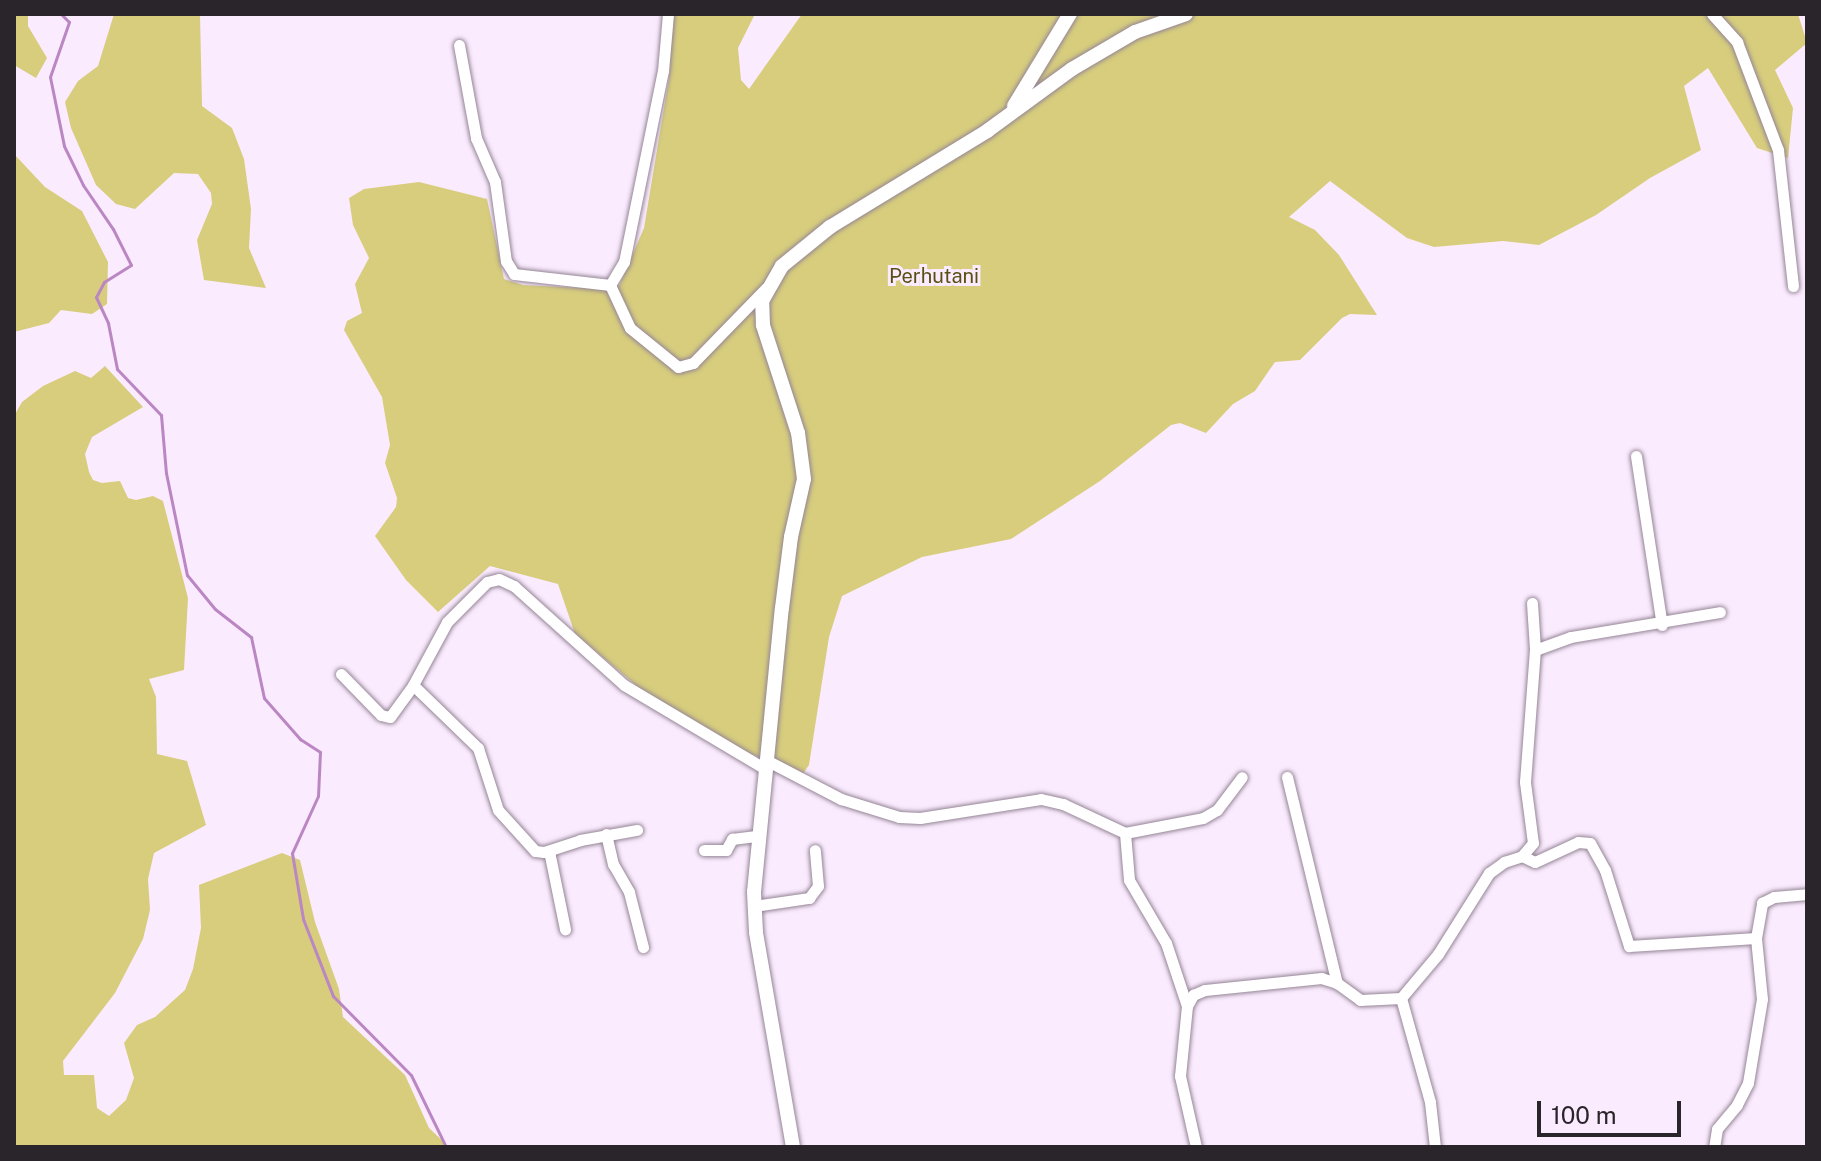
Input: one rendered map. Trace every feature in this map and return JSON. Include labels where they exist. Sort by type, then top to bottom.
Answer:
[{"type":"street","points":[[610,285],[624,262],[663,71],[668,14]]},
{"type":"street","points":[[1011,110],[1070,14]]},
{"type":"street","points":[[610,285],[630,328],[678,367],[693,363],[768,286],[782,266],[830,227],[987,131],[1011,110],[1135,32],[1186,14]]},
{"type":"street","points":[[1712,14],[1737,42],[1778,150],[1793,286]]},
{"type":"street","points":[[459,45],[476,138],[495,182],[509,269],[523,278],[610,285]]},
{"type":"street","points":[[768,286],[762,301],[763,325],[798,433],[804,479],[791,537],[765,764],[754,906],[793,1147]]},
{"type":"street","points":[[1636,456],[1662,625]]},
{"type":"street","points":[[341,674],[385,718],[393,714],[413,685],[447,622],[487,582],[499,579],[514,586],[643,698],[765,764],[841,799],[899,817],[920,818],[1041,799],[1063,804],[1125,833],[1203,818],[1217,810],[1242,777]]},
{"type":"street","points":[[1196,1147],[1180,1076],[1187,1006],[1193,995],[1205,990],[1314,978],[1337,983],[1360,1000],[1401,998],[1438,954],[1489,873],[1531,848],[1534,835],[1525,782],[1535,650],[1532,603]]},
{"type":"street","points":[[1535,650],[1571,637],[1662,625],[1720,612]]},
{"type":"street","points":[[413,685],[478,748],[491,794],[506,820],[522,833],[535,851],[549,851],[606,834],[637,830]]},
{"type":"street","points":[[1287,777],[1337,983]]},
{"type":"street","points":[[1125,833],[1129,880],[1166,943],[1187,1006]]},
{"type":"street","points":[[606,834],[613,864],[629,892],[643,947]]},
{"type":"street","points":[[704,850],[726,850],[732,839],[758,836]]},
{"type":"street","points":[[1522,856],[1535,862],[1578,842],[1590,843],[1605,870],[1629,946],[1756,938]]},
{"type":"street","points":[[754,906],[809,898],[818,886],[815,850]]},
{"type":"street","points":[[549,851],[565,929]]},
{"type":"street","points":[[1714,1147],[1717,1129],[1737,1105],[1748,1083],[1762,999],[1756,938],[1762,903],[1774,897],[1807,894]]},
{"type":"street","points":[[1401,998],[1430,1102],[1435,1147]]},
{"type":"green space","points":[[14,14],[28,14],[28,26],[47,58],[36,78],[14,65]]},
{"type":"green space","points":[[114,14],[200,15],[202,106],[232,128],[244,159],[251,209],[249,248],[266,288],[204,280],[197,240],[212,204],[211,193],[198,174],[174,173],[135,209],[116,204],[96,185],[71,128],[65,102],[78,81],[98,66]]},
{"type":"green space","name":"Perhutani","points":[[672,14],[755,14],[738,48],[741,80],[749,89],[802,14],[1798,14],[1807,43],[1775,70],[1793,108],[1788,158],[1757,148],[1708,68],[1684,86],[1701,150],[1650,178],[1596,215],[1539,245],[1503,241],[1434,247],[1407,238],[1330,181],[1289,217],[1315,230],[1339,255],[1377,315],[1350,314],[1342,318],[1300,360],[1275,362],[1255,391],[1233,404],[1206,433],[1180,423],[1171,425],[1100,481],[1011,539],[922,557],[842,596],[829,637],[809,765],[802,775],[742,750],[643,691],[575,634],[558,584],[490,566],[438,612],[406,580],[375,536],[396,507],[397,498],[385,463],[390,445],[382,397],[344,330],[347,321],[362,313],[355,284],[369,258],[353,225],[349,198],[364,189],[419,182],[487,199],[504,279],[523,285],[604,289],[619,286],[644,228],[669,78]]},
{"type":"green space","points":[[14,154],[45,187],[82,211],[108,262],[107,304],[92,314],[61,310],[49,323],[14,332]]},
{"type":"green space","points":[[105,366],[143,407],[92,437],[85,454],[93,480],[102,483],[120,481],[128,498],[136,500],[153,496],[163,501],[188,598],[184,670],[149,679],[156,697],[157,754],[187,761],[206,825],[154,853],[148,879],[150,910],[143,939],[115,993],[63,1061],[64,1075],[94,1075],[97,1108],[109,1116],[126,1100],[134,1078],[124,1043],[137,1025],[155,1017],[185,990],[193,969],[201,928],[199,885],[282,853],[300,860],[315,922],[339,989],[343,1017],[405,1075],[429,1128],[449,1147],[14,1147],[14,416],[22,402],[43,386],[75,371],[91,378]]},
{"type":"waterway","points":[[61,14],[69,22],[50,77],[64,146],[83,185],[113,229],[131,265],[104,282],[96,297],[108,323],[117,369],[161,415],[166,473],[187,575],[215,609],[251,637],[264,698],[300,739],[320,752],[318,796],[292,853],[303,919],[333,996],[411,1075],[446,1147]]}]
